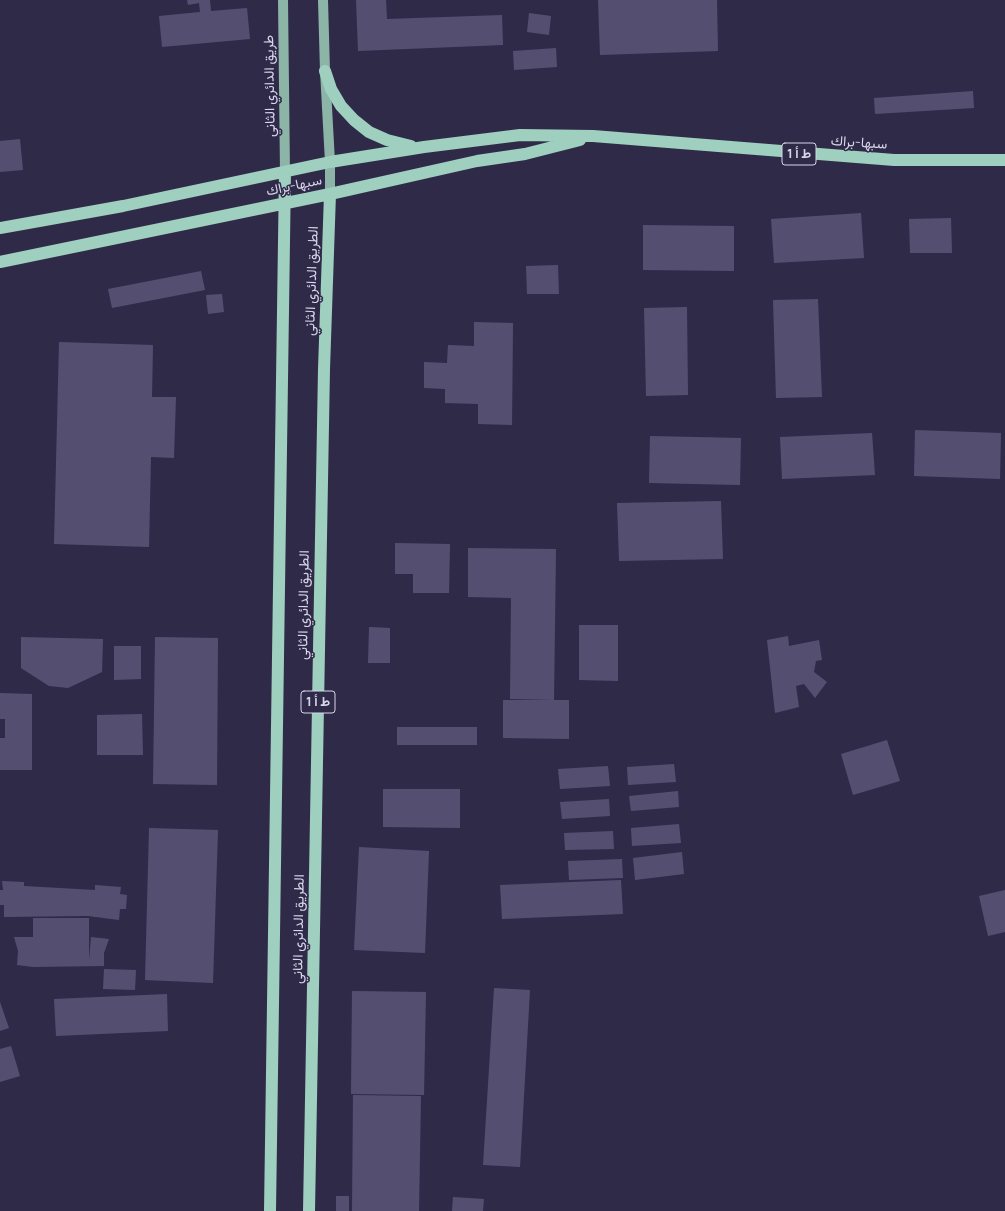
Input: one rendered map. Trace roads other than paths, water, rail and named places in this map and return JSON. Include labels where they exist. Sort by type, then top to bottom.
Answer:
[{"type":"highway","points":[[325,71],[341,106],[354,120],[369,132],[387,140],[405,145],[424,147]]},
{"type":"highway","name":"سبها-براك","points":[[0,228],[123,206],[330,162],[424,147],[520,135],[552,134],[593,136],[894,160],[1005,160]]},
{"type":"highway","name":"سبها-براك","points":[[0,262],[330,194],[477,161],[525,154],[593,136]]},
{"type":"highway","name":"الطريق الدائري الثاني","points":[[270,1211],[285,172]]},
{"type":"highway","name":"الطريق الدائري الثاني","points":[[309,1211],[324,369],[330,194]]},
{"type":"main road","name":"طريق الدائري الثاني","points":[[283,0],[285,172]]},
{"type":"main road","name":"الطريق الدائري الثاني","points":[[323,0],[330,194]]}]
